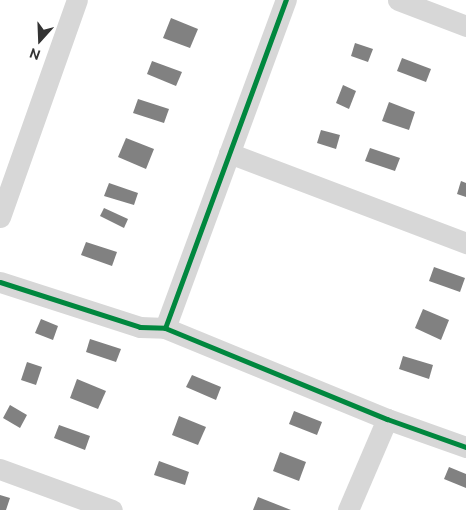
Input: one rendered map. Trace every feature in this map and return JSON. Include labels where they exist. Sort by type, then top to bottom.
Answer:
[{"type":"street","points":[[0,216],[77,0]]},
{"type":"street","points":[[165,328],[286,0]]},
{"type":"street","points":[[398,0],[466,26]]},
{"type":"street","points":[[230,153],[466,243]]},
{"type":"street","points":[[0,282],[140,328],[165,328],[387,419],[466,447]]},
{"type":"street","points":[[348,510],[387,419]]},
{"type":"street","points":[[0,469],[112,510]]},
{"type":"building","points":[[171,18],[198,29],[190,48],[163,38]]},
{"type":"building","points":[[355,43],[373,49],[368,62],[351,56]]},
{"type":"building","points":[[402,58],[431,69],[426,82],[397,71]]},
{"type":"building","points":[[152,61],[182,72],[176,86],[147,74]]},
{"type":"building","points":[[343,85],[356,91],[349,109],[336,103]]},
{"type":"building","points":[[138,99],[169,109],[164,123],[133,113]]},
{"type":"building","points":[[389,102],[415,112],[409,130],[382,121]]},
{"type":"building","points":[[321,130],[340,135],[336,149],[317,143]]},
{"type":"building","points":[[126,138],[154,149],[146,169],[118,157]]},
{"type":"building","points":[[370,148],[400,158],[395,171],[365,161]]},
{"type":"building","points":[[461,181],[466,183],[466,197],[457,194]]},
{"type":"building","points":[[109,183],[138,193],[134,205],[104,196]]},
{"type":"building","points":[[104,208],[128,219],[124,228],[100,216]]},
{"type":"building","points":[[86,242],[117,252],[112,266],[81,255]]},
{"type":"building","points":[[434,267],[465,278],[460,292],[429,281]]},
{"type":"building","points":[[423,309],[449,320],[441,340],[415,328]]},
{"type":"building","points":[[41,319],[58,326],[53,340],[35,333]]},
{"type":"building","points":[[90,339],[121,349],[116,362],[86,352]]},
{"type":"building","points":[[403,356],[433,365],[429,379],[399,369]]},
{"type":"building","points":[[27,362],[42,367],[36,385],[21,380]]},
{"type":"building","points":[[192,375],[221,387],[216,400],[186,387]]},
{"type":"building","points":[[77,379],[106,391],[98,409],[70,398]]},
{"type":"building","points":[[10,405],[27,415],[20,428],[3,418]]},
{"type":"building","points":[[294,411],[322,422],[317,435],[289,424]]},
{"type":"building","points":[[179,416],[206,427],[198,445],[172,435]]},
{"type":"building","points":[[59,425],[90,436],[85,450],[54,438]]},
{"type":"building","points":[[280,452],[306,462],[299,481],[273,471]]},
{"type":"building","points":[[159,461],[189,472],[185,485],[154,475]]},
{"type":"building","points":[[449,467],[466,474],[466,488],[444,479]]},
{"type":"building","points":[[0,495],[10,498],[6,510],[0,510]]},
{"type":"building","points":[[258,497],[291,510],[253,510]]},
{"type":"cycle path","points":[[165,328],[286,0]]},
{"type":"cycle path","points":[[0,282],[140,327],[165,328],[387,419],[466,447]]}]
